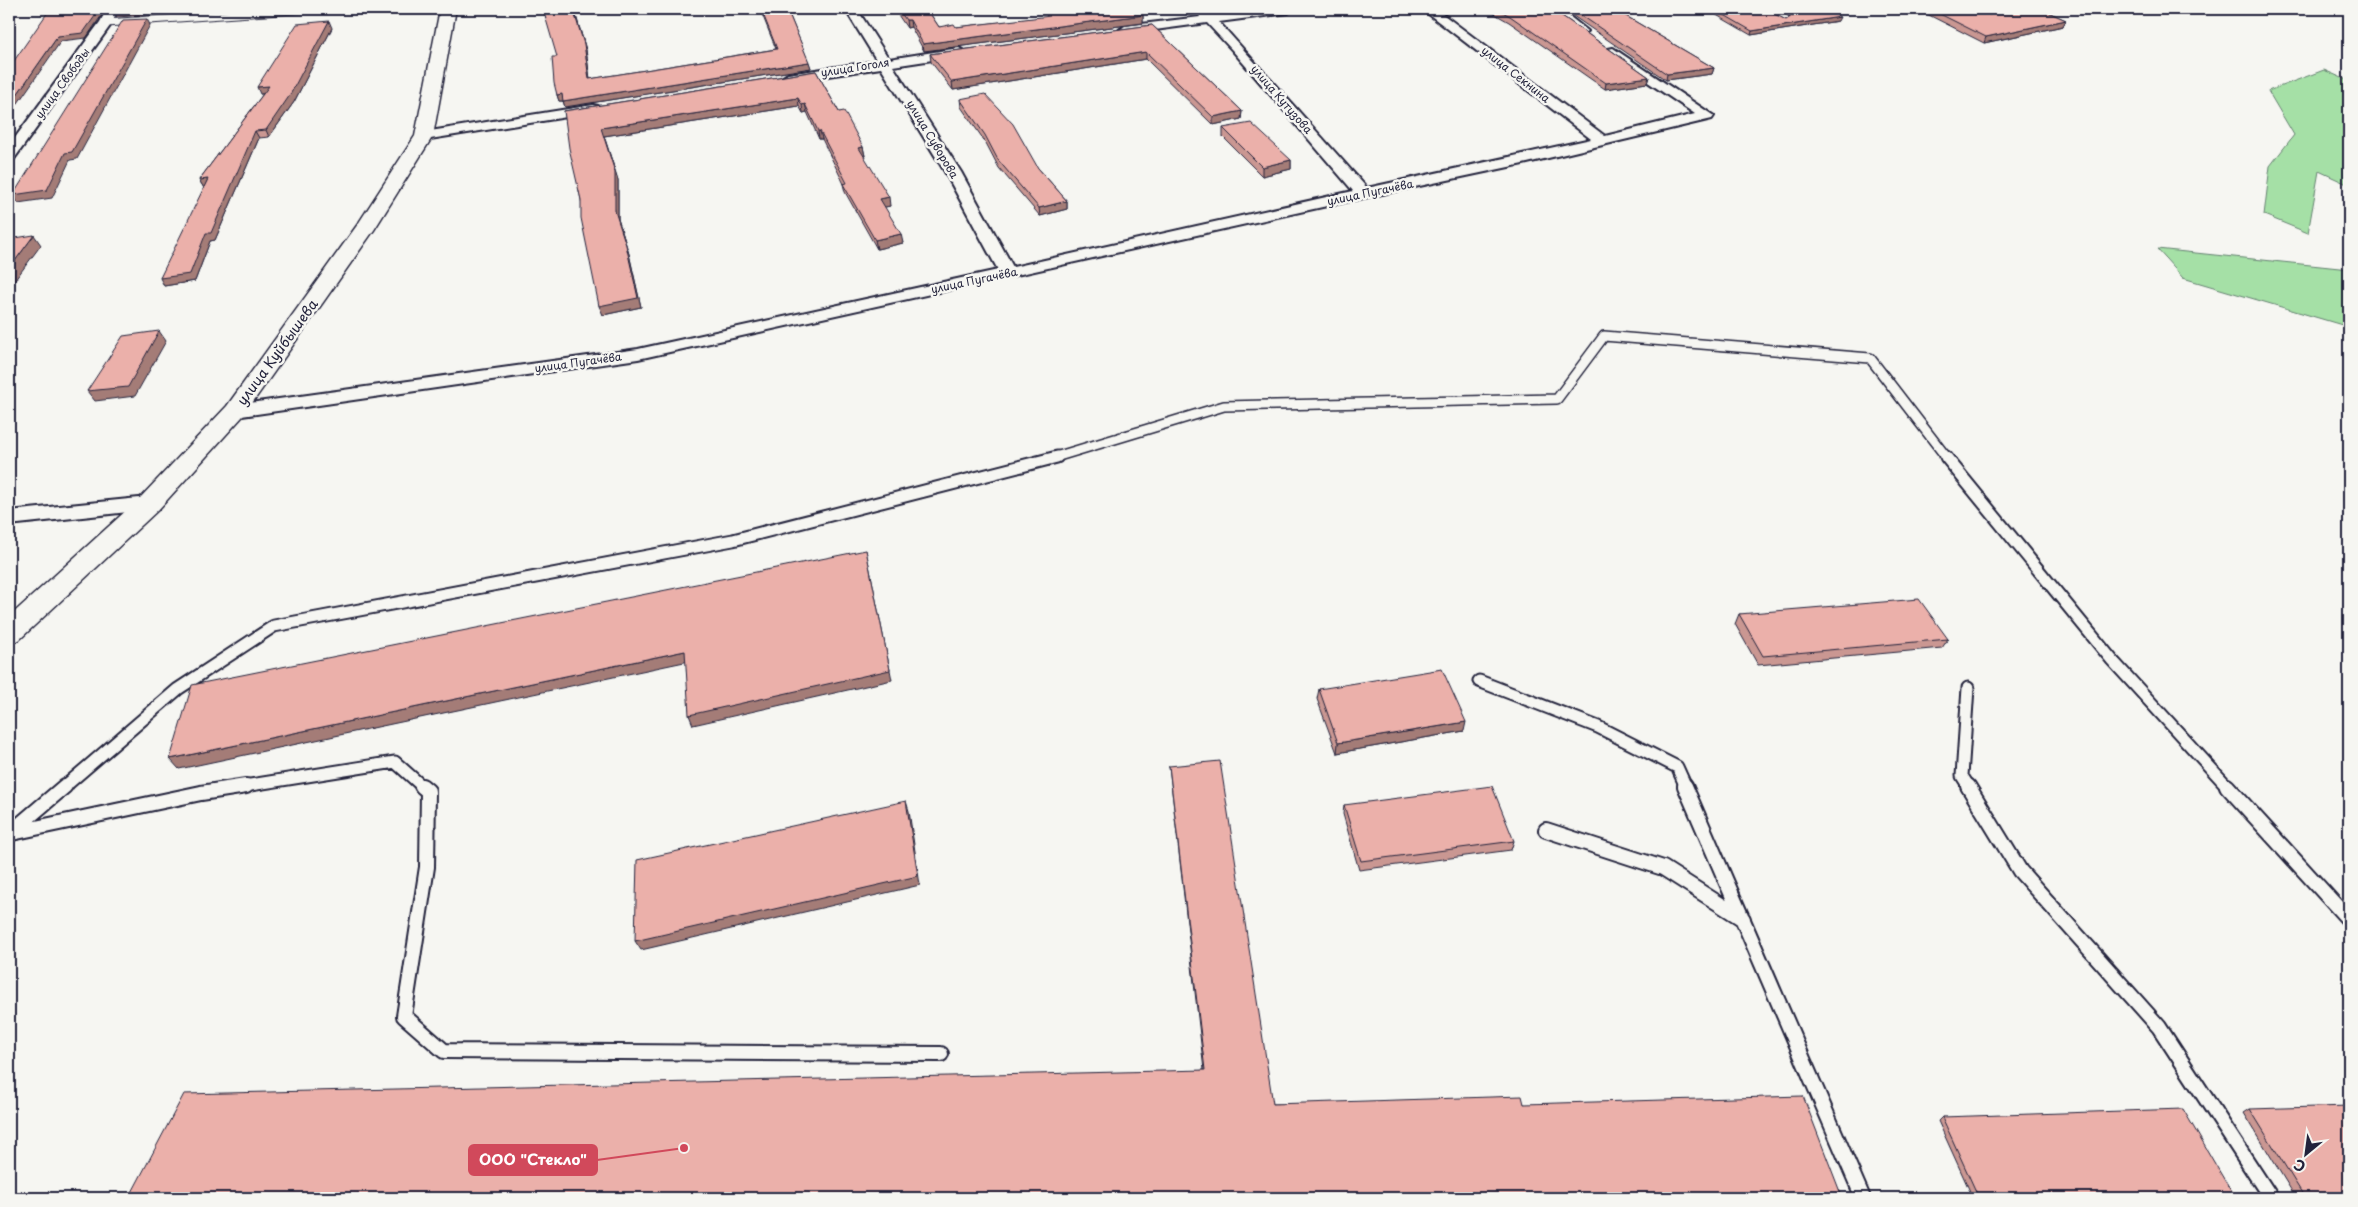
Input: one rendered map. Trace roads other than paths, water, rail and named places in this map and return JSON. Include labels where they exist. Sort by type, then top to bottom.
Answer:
[{"type":"main road","name":"улица Куйбышева","points":[[9,633],[149,504],[235,411],[367,226],[424,136],[448,9]]},
{"type":"street","name":"улица Свободы","points":[[9,156],[106,23],[113,9]]},
{"type":"street","name":"улица Суворова","points":[[851,9],[953,172],[1008,273]]},
{"type":"street","name":"улица Кутузова","points":[[1199,9],[1212,19],[1363,193]]},
{"type":"street","points":[[1113,32],[1288,9]]},
{"type":"street","name":"улица Секнина","points":[[1428,9],[1602,141]]},
{"type":"street","points":[[1552,9],[1590,36]]},
{"type":"street","points":[[1767,9],[1786,19]]},
{"type":"street","name":"улица Пугачёва","points":[[235,411],[638,354],[1363,193],[1524,160],[1707,116],[1605,47]]},
{"type":"street","name":"улица Гоголя","points":[[772,81],[885,62],[974,50]]},
{"type":"street","points":[[424,136],[608,107]]},
{"type":"street","points":[[9,518],[149,504]]},
{"type":"lane","points":[[106,23],[308,9]]},
{"type":"lane","points":[[10,833],[178,689],[274,626],[733,540],[1069,454],[1224,406],[1557,398],[1604,336],[1870,358],[1973,492],[2112,660],[2349,920]]},
{"type":"lane","points":[[1479,681],[1598,727],[1677,767],[1863,1198]]},
{"type":"lane","points":[[1968,688],[1962,776],[2020,871],[2159,1027],[2271,1198]]},
{"type":"lane","points":[[10,833],[202,793],[395,762],[428,791],[427,867],[404,1016],[444,1051],[941,1054]]},
{"type":"lane","points":[[1546,830],[1663,868],[1743,919]]},
{"type":"place","name":"ООО \"Стекло\"","points":[[684,1148]]}]
